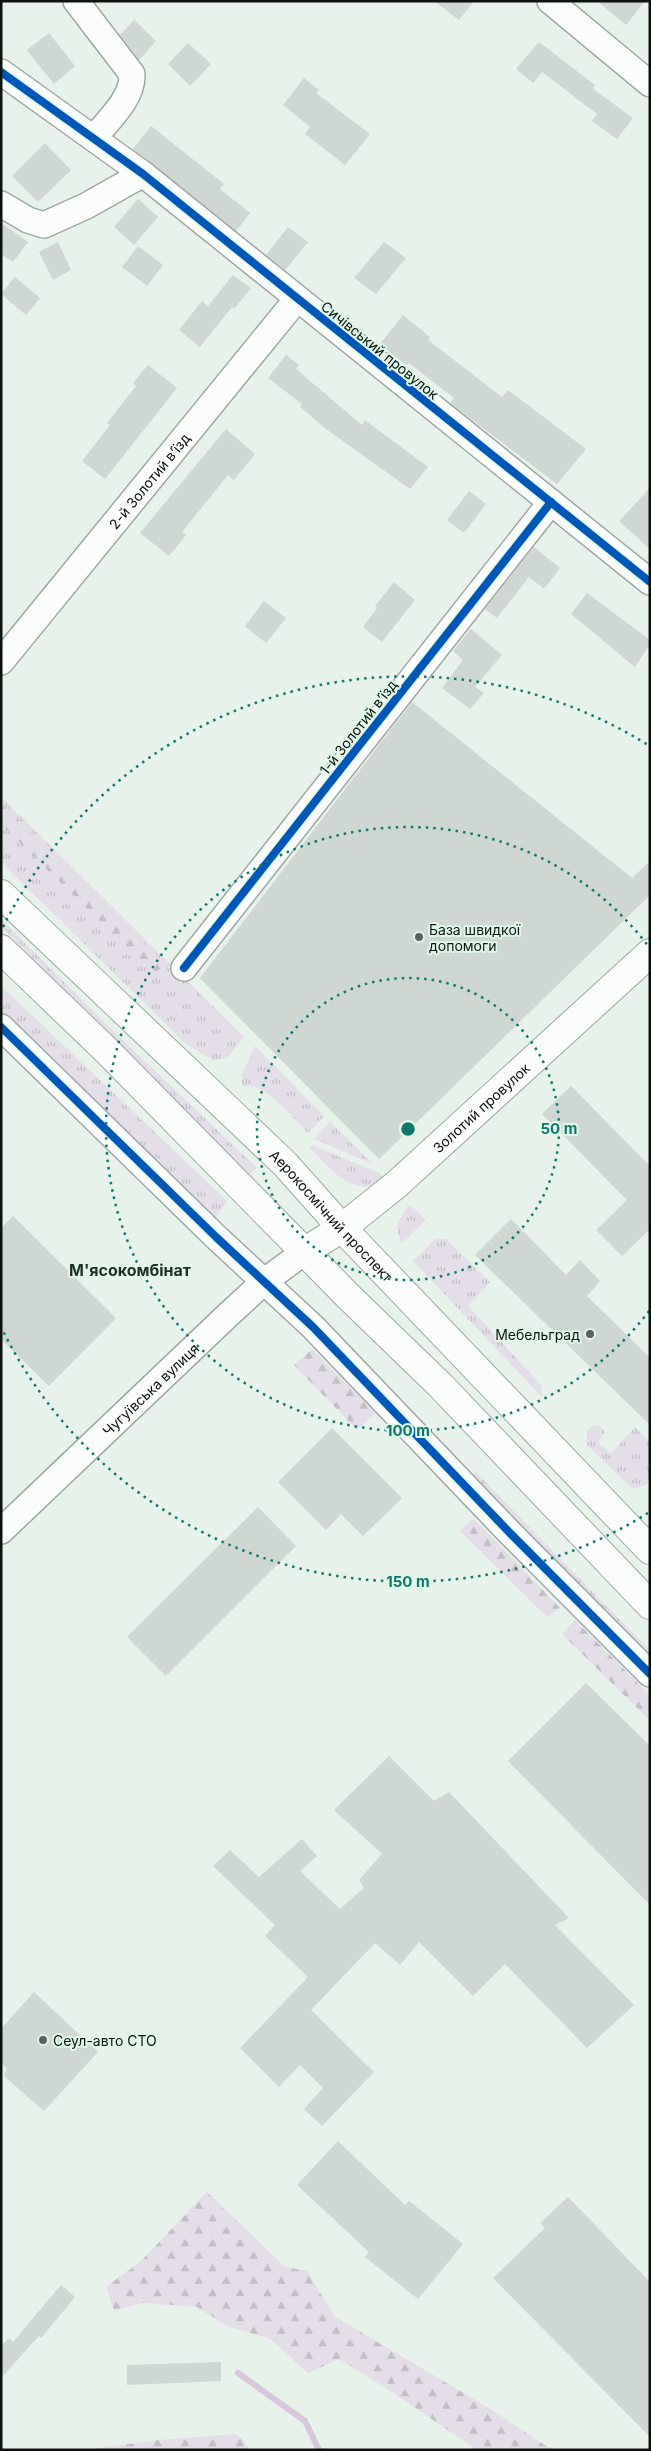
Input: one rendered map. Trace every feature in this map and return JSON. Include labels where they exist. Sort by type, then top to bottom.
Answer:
[{"type":"main road","name":"Аерокосмічний проспект","points":[[1,894],[285,1164],[342,1228],[650,1550]]},
{"type":"main road","points":[[1,949],[107,1051],[304,1252],[440,1385],[650,1605]]},
{"type":"main road","name":"Золотий провулок","points":[[304,1252],[342,1228],[397,1184],[650,953]]},
{"type":"street","points":[[76,1],[132,74],[133,85],[127,97],[94,138]]},
{"type":"street","points":[[550,1],[650,84]]},
{"type":"street","name":"Сичівський провулок","points":[[1,72],[143,174],[650,582]]},
{"type":"street","points":[[1,204],[28,220],[44,225],[86,206],[143,174]]},
{"type":"street","name":"2-й Золотий в’їзд","points":[[1,662],[297,299]]},
{"type":"street","name":"1-й Золотий в’їзд","points":[[184,968],[551,502]]},
{"type":"street","points":[[1,1027],[216,1237],[266,1281],[313,1327],[509,1532],[650,1674]]},
{"type":"street","name":"Чугуївська вулиця","points":[[1,1531],[266,1281],[304,1252]]},
{"type":"green space","points":[[1,797],[244,1037],[227,1058],[213,1060],[186,1044],[1,862]]},
{"type":"green space","points":[[1,804],[167,966],[152,973],[1,824]]},
{"type":"green space","points":[[1,919],[105,1023],[257,1168],[250,1174],[106,1033],[1,926]]},
{"type":"green space","points":[[1,986],[227,1201],[214,1220],[1,1012]]},
{"type":"green space","points":[[255,1046],[324,1116],[308,1133],[269,1095],[251,1086],[242,1086],[242,1074]]},
{"type":"green space","points":[[330,1122],[373,1164],[314,1139]]},
{"type":"green space","points":[[312,1145],[379,1173],[385,1180],[373,1185],[362,1186],[352,1184],[335,1173],[310,1148]]},
{"type":"green space","points":[[410,1205],[426,1220],[402,1243],[398,1233],[398,1223]]},
{"type":"green space","points":[[436,1239],[446,1239],[490,1282],[468,1306],[541,1385],[542,1397],[413,1261]]},
{"type":"green space","points":[[312,1349],[376,1413],[357,1430],[294,1365]]},
{"type":"green space","points":[[599,1425],[605,1432],[598,1442],[611,1454],[635,1427],[650,1442],[650,1481],[633,1489],[587,1445],[587,1431],[593,1426]]},
{"type":"green space","points":[[476,1472],[650,1651],[650,1666],[467,1480]]},
{"type":"green space","points":[[474,1519],[560,1608],[547,1617],[459,1530]]},
{"type":"green space","points":[[575,1620],[650,1695],[650,1721],[562,1634]]},
{"type":"green space","points":[[207,2192],[285,2267],[307,2271],[334,2316],[492,2410],[552,2450],[477,2450],[386,2388],[339,2359],[308,2373],[269,2338],[229,2327],[197,2307],[143,2303],[114,2310],[106,2287],[141,2261]]},
{"type":"green space","points":[[237,2434],[251,2450],[82,2450],[159,2440]]},
{"type":"building","points":[[434,1],[474,1],[459,20]]},
{"type":"building","points":[[597,1],[645,1],[626,25]]},
{"type":"building","points":[[134,20],[156,41],[139,60],[120,35]]},
{"type":"building","points":[[49,33],[75,66],[54,84],[27,50]]},
{"type":"building","points":[[539,42],[595,85],[593,89],[633,118],[617,139],[592,121],[597,114],[542,72],[533,83],[516,69]]},
{"type":"building","points":[[188,43],[211,64],[190,86],[168,64]]},
{"type":"building","points":[[304,78],[319,90],[316,93],[370,134],[345,165],[305,134],[310,127],[283,105]]},
{"type":"building","points":[[151,126],[224,184],[220,189],[250,213],[236,231],[133,149]]},
{"type":"building","points":[[45,143],[71,170],[38,202],[12,176]]},
{"type":"building","points":[[138,199],[158,217],[134,245],[114,227]]},
{"type":"building","points":[[1,223],[28,242],[13,262],[1,254]]},
{"type":"building","points":[[288,227],[308,242],[285,270],[266,255]]},
{"type":"building","points":[[58,242],[71,270],[53,280],[39,252]]},
{"type":"building","points":[[384,242],[406,258],[376,294],[354,278]]},
{"type":"building","points":[[138,246],[163,265],[147,286],[122,267]]},
{"type":"building","points":[[233,275],[251,288],[234,309],[232,307],[200,347],[179,330],[202,301],[208,306]]},
{"type":"building","points":[[15,277],[40,298],[26,315],[1,294]]},
{"type":"building","points":[[403,315],[430,337],[428,340],[502,397],[508,390],[586,449],[557,484],[450,403],[454,398],[409,363],[407,366],[380,344]]},
{"type":"building","points":[[286,355],[299,365],[296,369],[362,425],[365,420],[428,467],[410,489],[326,429],[300,407],[302,404],[268,378]]},
{"type":"building","points":[[148,365],[177,388],[105,479],[82,461],[110,425],[107,423],[136,386],[133,383]]},
{"type":"building","points":[[226,429],[255,454],[234,480],[228,475],[182,532],[186,535],[169,556],[140,533]]},
{"type":"building","points":[[650,488],[650,549],[619,521]]},
{"type":"building","points":[[469,491],[486,504],[464,533],[447,520]]},
{"type":"building","points":[[534,547],[560,568],[544,589],[529,577],[497,618],[485,609]]},
{"type":"building","points":[[394,582],[415,600],[382,642],[363,627],[377,608],[375,606]]},
{"type":"building","points":[[587,593],[650,640],[650,644],[635,667],[571,614]]},
{"type":"building","points":[[264,601],[286,618],[266,643],[245,626]]},
{"type":"building","points":[[471,629],[502,655],[475,687],[484,693],[470,709],[442,688],[463,660],[453,651]]},
{"type":"building","name":"База швидкої допомоги","points":[[412,702],[632,878],[650,861],[650,895],[379,1159],[200,978]]},
{"type":"building","points":[[571,1086],[650,1166],[650,1229],[622,1256],[596,1230],[627,1200],[542,1114]]},
{"type":"building","points":[[13,1216],[116,1318],[49,1386],[1,1339],[1,1228]]},
{"type":"building","name":"Мебельград","points":[[511,1219],[566,1275],[580,1260],[600,1281],[587,1296],[650,1358],[650,1425],[475,1255]]},
{"type":"building","points":[[332,1428],[402,1498],[363,1536],[341,1514],[326,1530],[278,1482]]},
{"type":"building","points":[[258,1507],[296,1546],[166,1676],[127,1637]]},
{"type":"building","points":[[586,1683],[650,1746],[650,1905],[508,1761]]},
{"type":"building","points":[[389,1756],[434,1801],[449,1792],[569,1918],[555,1925],[634,2005],[587,2048],[505,1964],[473,1996],[419,1942],[400,1965],[375,1943],[311,2010],[374,2072],[322,2126],[304,2109],[323,2088],[300,2065],[279,2087],[240,2048],[308,1977],[265,1936],[275,1925],[213,1866],[230,1850],[259,1877],[302,1839],[317,1856],[300,1871],[340,1909],[364,1888],[359,1880],[382,1854],[334,1810]]},
{"type":"building","name":"Сеул-авто СТО","points":[[34,1992],[98,2052],[44,2111],[4,2076],[7,2068],[1,2063],[1,2029]]},
{"type":"building","points":[[338,2141],[405,2205],[409,2201],[463,2244],[418,2299],[365,2257],[369,2252],[297,2185]]},
{"type":"building","points":[[568,2197],[650,2282],[650,2437],[493,2278],[545,2228],[540,2223]]},
{"type":"building","points":[[61,2285],[75,2297],[41,2338],[39,2336],[1,2378],[1,2346],[9,2338],[13,2342]]},
{"type":"building","points":[[221,2362],[221,2381],[127,2385],[127,2365]]},
{"type":"waterway","points":[[238,2373],[305,2421],[319,2450]]},
{"type":"cycle path","points":[[1,72],[143,174],[650,582]]},
{"type":"cycle path","points":[[184,968],[551,502]]},
{"type":"cycle path","points":[[1,1027],[216,1237],[313,1327],[509,1532],[650,1674]]},
{"type":"place","name":"База швидкої допомоги","points":[[419,937]]},
{"type":"place","name":"Мебельград","points":[[590,1334]]},
{"type":"place","name":"Сеул-авто СТО","points":[[43,2040]]},
{"type":"district","name":"М'ясокомбінат","points":[[130,1270]]}]
